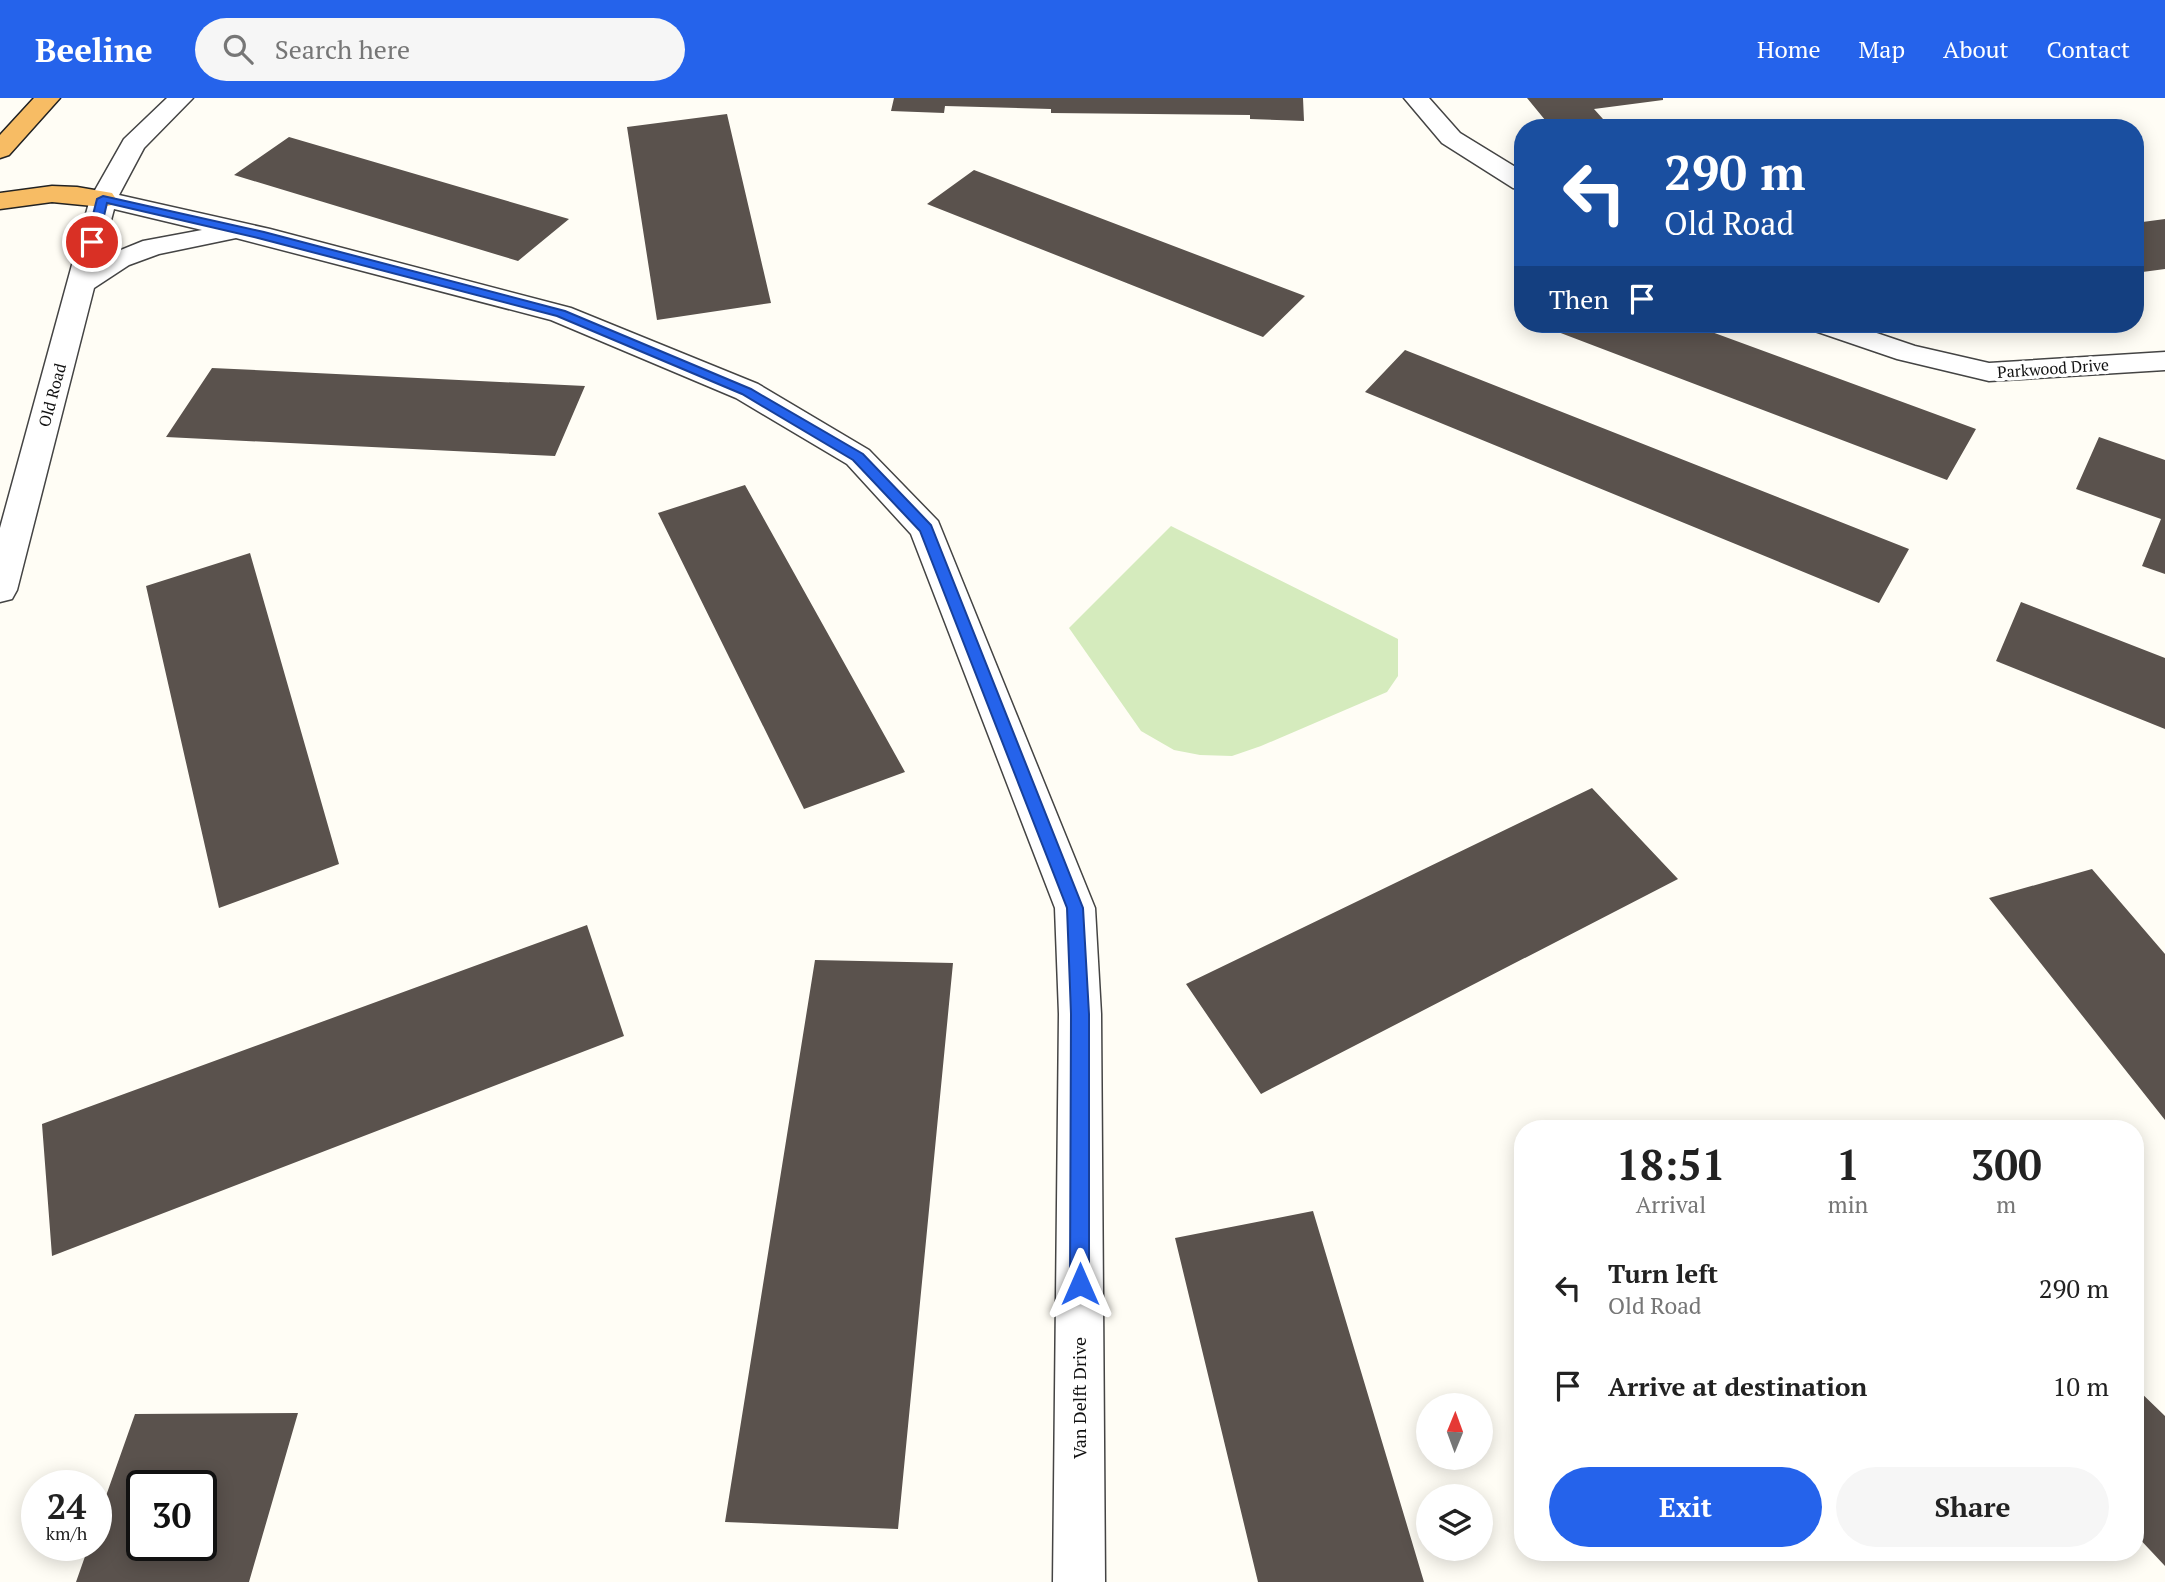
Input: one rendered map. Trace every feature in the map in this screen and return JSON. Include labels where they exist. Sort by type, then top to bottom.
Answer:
[{"type":"highway","points":[[0,150],[48,98]]},
{"type":"highway","points":[[0,201],[27,194],[50,192],[103,199]]},
{"type":"street","name":"Old Road","points":[[0,590],[103,199],[133,144],[181,98]]},
{"type":"street","points":[[1416,98],[1451,138],[1514,177]]},
{"type":"street","name":"Van Delft Drive","points":[[103,199],[244,231],[561,314],[747,391],[858,457],[926,528],[1075,908],[1080,1014],[1079,1582]]},
{"type":"street","name":"Van Delft Drive","points":[[81,284],[119,259],[153,247],[244,231]]},
{"type":"street","name":"Parkwood Drive","points":[[1848,333],[1907,353],[1989,372],[2165,361]]},
{"type":"green space","points":[[1171,526],[1398,639],[1398,676],[1387,692],[1232,756],[1200,755],[1174,750],[1141,731],[1069,628]]},
{"type":"building","points":[[894,98],[1303,98],[1304,121],[1250,119],[1250,115],[1051,113],[1051,109],[945,106],[944,113],[891,111]]},
{"type":"building","points":[[1527,98],[1663,98],[1594,109],[1603,119],[1544,119]]},
{"type":"building","points":[[727,114],[771,303],[657,320],[627,127]]},
{"type":"building","points":[[289,137],[569,219],[518,261],[234,175]]},
{"type":"building","points":[[974,170],[1305,296],[1263,337],[927,204]]},
{"type":"building","points":[[2165,219],[2165,269],[2144,272],[2144,222]]},
{"type":"building","points":[[1561,333],[1715,333],[1976,429],[1947,480]]},
{"type":"building","points":[[1405,350],[1909,549],[1879,603],[1365,392]]},
{"type":"building","points":[[212,368],[585,386],[555,456],[166,437]]},
{"type":"building","points":[[2099,437],[2165,460],[2165,574],[2142,566],[2161,519],[2076,489]]},
{"type":"building","points":[[745,485],[905,772],[804,809],[658,513]]},
{"type":"building","points":[[250,553],[339,864],[219,908],[146,586]]},
{"type":"building","points":[[2021,602],[2165,658],[2165,729],[1996,661]]},
{"type":"building","points":[[1592,788],[1678,879],[1261,1094],[1186,984]]},
{"type":"building","points":[[2092,869],[2165,954],[2165,1120],[1989,898]]},
{"type":"building","points":[[587,925],[624,1036],[52,1256],[42,1124]]},
{"type":"building","points":[[815,960],[953,963],[898,1529],[725,1522]]},
{"type":"building","points":[[1313,1211],[1424,1582],[1258,1582],[1175,1238]]},
{"type":"building","points":[[2144,1396],[2165,1416],[2165,1566],[2144,1544]]},
{"type":"building","points":[[298,1413],[249,1582],[76,1582],[83,1561],[112,1561],[112,1479],[135,1414]]},
{"type":"route","points":[[92,242],[103,199],[260,235],[561,314],[747,391],[858,457],[926,528],[1075,908],[1080,1014],[1080,1284]]}]
